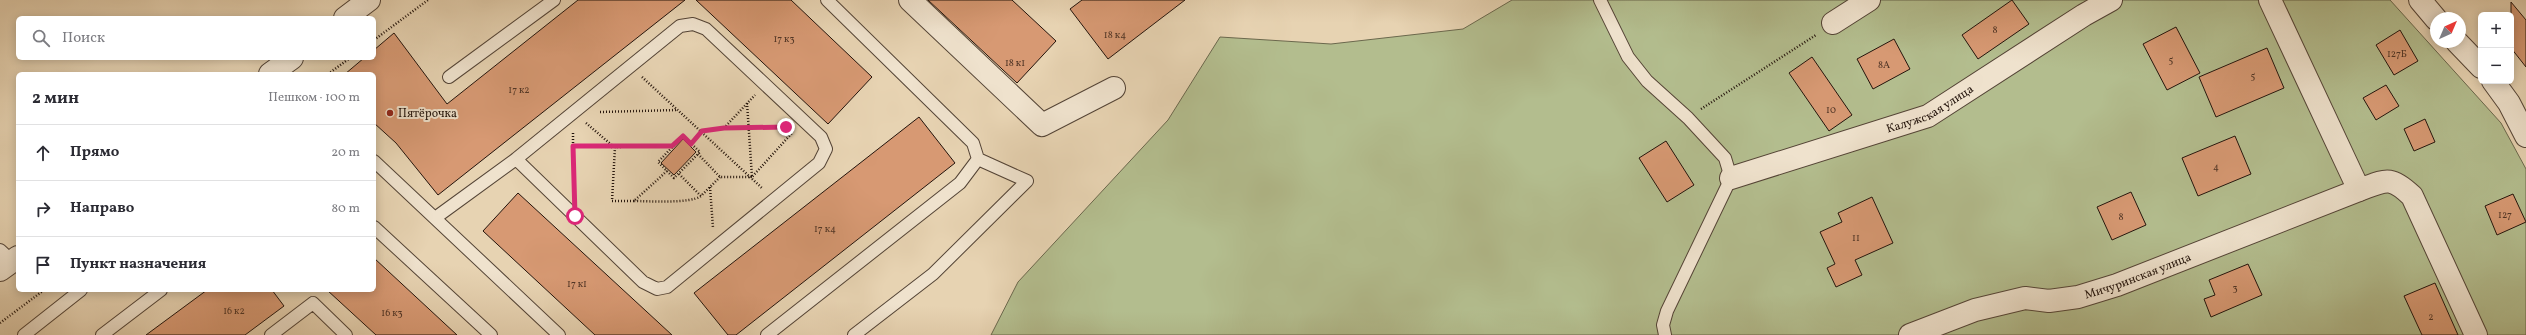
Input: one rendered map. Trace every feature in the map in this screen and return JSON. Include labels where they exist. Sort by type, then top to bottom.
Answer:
[{"type":"street","points":[[348,16],[369,0]]},
{"type":"street","points":[[910,0],[1042,125],[1114,88]]},
{"type":"street","points":[[1833,24],[1869,0]]},
{"type":"street","name":"Калужская улица","points":[[1731,178],[1928,116],[2084,15],[2111,0]]},
{"type":"street","points":[[2270,0],[2359,190]]},
{"type":"street","points":[[2420,0],[2430,12]]},
{"type":"street","points":[[2463,48],[2478,64]]},
{"type":"street","points":[[2495,84],[2509,103],[2526,136]]},
{"type":"street","name":"Мичуринская улица","points":[[1910,335],[1989,306],[2025,298],[2049,300],[2078,297],[2117,285],[2384,181],[2398,183],[2412,196],[2476,335]]},
{"type":"lane","points":[[449,77],[554,0]]},
{"type":"lane","points":[[827,0],[973,144],[978,159],[1027,181],[933,274],[854,335]]},
{"type":"lane","points":[[1600,0],[1628,57],[1647,81],[1688,118],[1725,158],[1731,178],[1667,311],[1663,325],[1665,335]]},
{"type":"lane","points":[[435,218],[516,159],[680,26],[693,24],[706,29],[821,137],[826,149],[818,163],[667,287],[657,289],[643,282],[516,159]]},
{"type":"lane","points":[[766,335],[960,183],[978,159]]},
{"type":"lane","points":[[376,162],[559,335]]},
{"type":"lane","points":[[376,228],[491,335]]},
{"type":"lane","points":[[24,335],[78,292]]},
{"type":"lane","points":[[102,335],[158,292]]},
{"type":"lane","points":[[271,335],[313,303],[346,335]]},
{"type":"path","points":[[376,39],[428,0]]},
{"type":"path","points":[[1688,118],[1833,24]]},
{"type":"path","points":[[331,72],[347,60]]},
{"type":"path","points":[[630,66],[752,177],[773,200]]},
{"type":"path","points":[[724,128],[765,85]]},
{"type":"path","points":[[754,96],[759,101]]},
{"type":"path","points":[[747,103],[750,128],[752,177]]},
{"type":"path","points":[[573,113],[678,110]]},
{"type":"path","points":[[573,113],[575,216]]},
{"type":"path","points":[[573,113],[615,147]]},
{"type":"path","points":[[615,147],[612,201],[697,199],[720,177],[752,177],[793,133],[780,122]]},
{"type":"path","points":[[691,144],[702,131],[724,128],[786,127]]},
{"type":"path","points":[[698,154],[674,178],[658,162],[683,136],[700,152],[698,154],[720,177]]},
{"type":"path","points":[[573,146],[672,146]]},
{"type":"path","points":[[634,201],[667,171]]},
{"type":"path","points":[[679,174],[701,196]]},
{"type":"path","points":[[710,187],[715,248]]},
{"type":"path","points":[[0,323],[41,292]]},
{"type":"green space","points":[[1512,0],[2390,0],[2430,44],[2430,48],[2433,48],[2501,123],[2526,169],[2526,335],[991,335],[1018,282],[1168,120],[1220,37],[1331,44],[1463,29]]},
{"type":"building","points":[[578,0],[685,0],[438,195],[396,143],[376,125],[376,72],[347,72],[362,60],[376,60],[376,48],[394,33],[447,104]]},
{"type":"building","points":[[696,0],[791,0],[872,77],[828,124]]},
{"type":"building","points":[[928,0],[1012,0],[1056,41],[1017,83]]},
{"type":"building","points":[[1082,0],[1185,0],[1108,59],[1070,9]]},
{"type":"building","points":[[2012,0],[2029,24],[1978,59],[1962,35]]},
{"type":"building","points":[[2511,2],[2526,20],[2526,67],[2514,52],[2514,12],[2511,12]]},
{"type":"building","points":[[2176,27],[2200,73],[2167,90],[2143,44]]},
{"type":"building","points":[[2400,30],[2418,61],[2394,75],[2376,45]]},
{"type":"building","points":[[1894,39],[1910,69],[1873,89],[1857,59]]},
{"type":"building","points":[[2267,48],[2284,88],[2216,117],[2199,77]]},
{"type":"building","points":[[1812,57],[1852,115],[1829,131],[1789,73]]},
{"type":"building","points":[[2386,85],[2399,106],[2376,120],[2363,98]]},
{"type":"building","points":[[919,117],[955,163],[736,335],[728,335],[694,293]]},
{"type":"building","points":[[2425,119],[2435,142],[2414,151],[2404,129]]},
{"type":"building","points":[[2235,136],[2251,174],[2198,196],[2182,158]]},
{"type":"building","points":[[683,139],[696,152],[674,175],[661,163]]},
{"type":"building","points":[[1666,141],[1694,185],[1667,202],[1639,158]]},
{"type":"building","points":[[2131,192],[2146,225],[2112,240],[2097,207]]},
{"type":"building","points":[[518,193],[672,335],[595,335],[483,231]]},
{"type":"building","points":[[2513,194],[2526,222],[2497,235],[2485,206]]},
{"type":"building","points":[[1872,197],[1893,243],[1855,260],[1862,275],[1836,287],[1827,268],[1835,264],[1820,232],[1842,222],[1838,213]]},
{"type":"building","points":[[376,260],[457,335],[376,335],[329,292],[376,292]]},
{"type":"building","points":[[2248,264],[2262,295],[2211,317],[2204,299],[2215,295],[2209,280]]},
{"type":"building","points":[[2435,283],[2458,335],[2422,335],[2404,296]]},
{"type":"building","points":[[204,292],[274,292],[284,306],[245,335],[146,335]]},
{"type":"place","name":"Пятёрочка","points":[[390,113]]},
{"type":"route","points":[[575,216],[573,146],[672,146],[683,136],[691,144],[702,131],[724,128],[786,127]]}]
